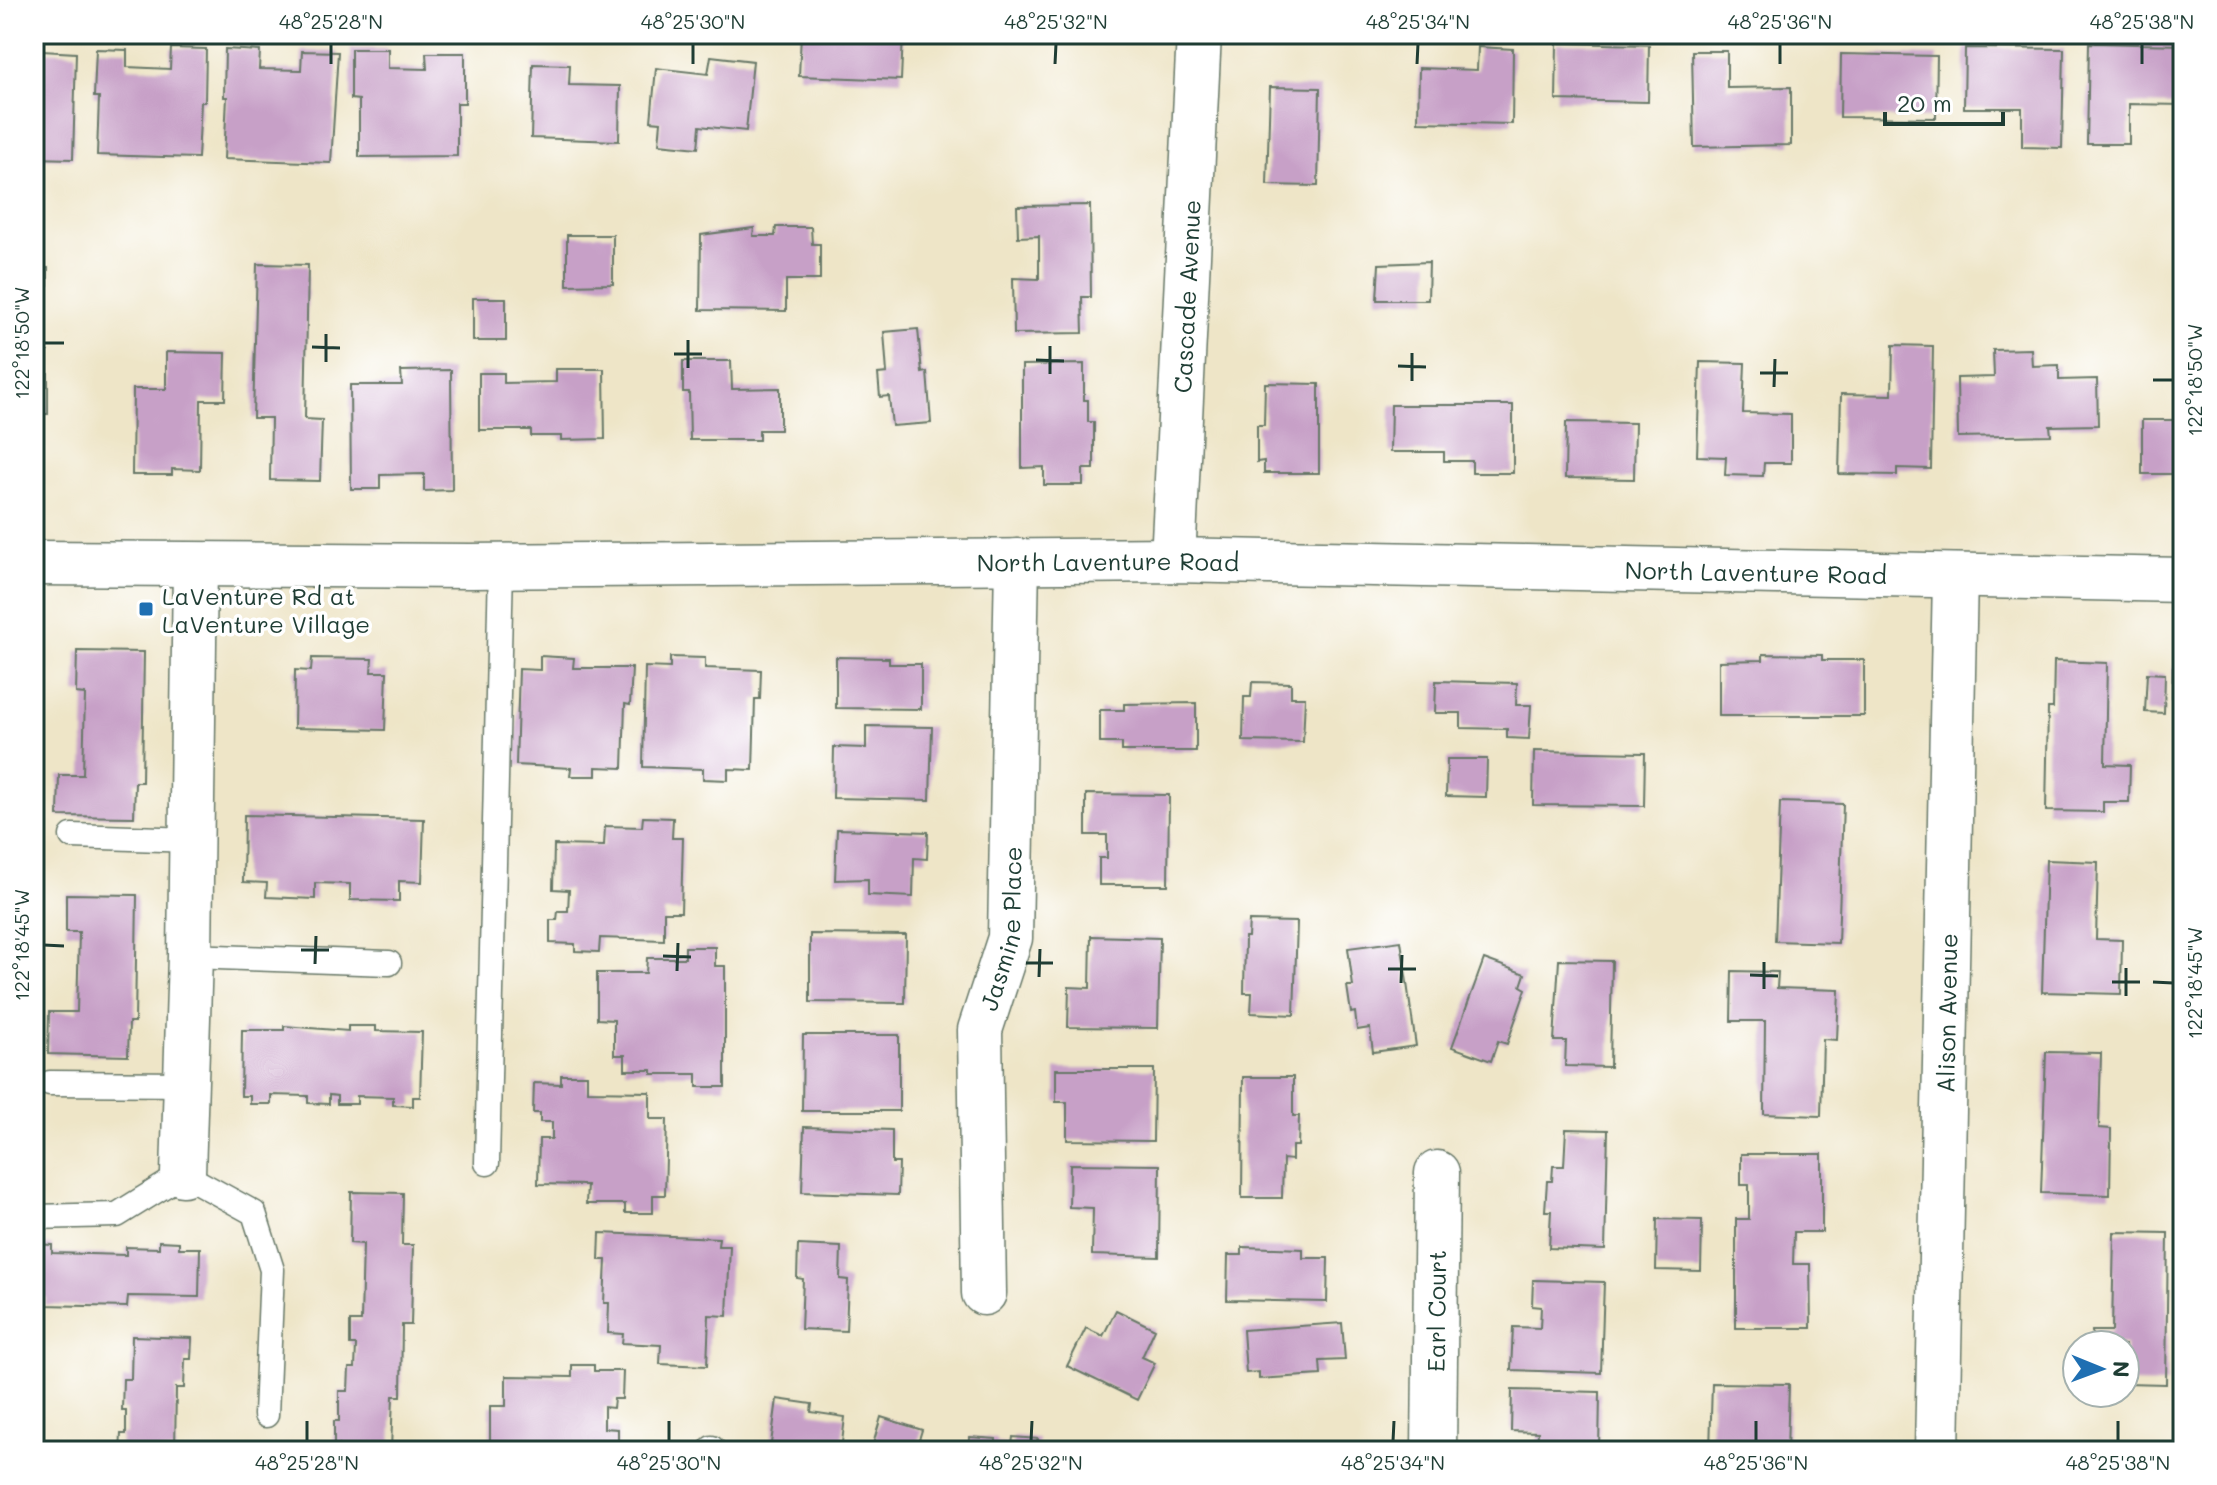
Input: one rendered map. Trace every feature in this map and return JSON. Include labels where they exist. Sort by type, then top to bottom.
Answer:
[{"type":"street","name":"Cascade Avenue","points":[[1173,560],[1199,34]]},
{"type":"street","name":"North Laventure Road","points":[[34,563],[501,566],[1173,560],[2183,580]]},
{"type":"street","name":"Jasmine Place","points":[[984,1293],[980,1030],[1010,938],[1017,561]]},
{"type":"street","points":[[183,1174],[190,956],[195,565]]},
{"type":"street","name":"Alison Avenue","points":[[1937,1451],[1955,576]]},
{"type":"street","name":"Earl Court","points":[[1434,1451],[1437,1173]]},
{"type":"lane","points":[[487,1163],[501,566]]},
{"type":"lane","points":[[72,836],[192,840]]},
{"type":"lane","points":[[190,956],[389,963]]},
{"type":"lane","points":[[50,1083],[186,1084]]},
{"type":"lane","points":[[34,1217],[117,1215],[183,1174],[254,1213],[272,1270],[266,1415]]},
{"type":"building","points":[[801,34],[903,34],[901,80],[799,76]]},
{"type":"building","points":[[1557,43],[1649,45],[1648,102],[1556,100]]},
{"type":"building","points":[[2089,43],[2183,45],[2183,105],[2129,104],[2129,144],[2087,144]]},
{"type":"building","points":[[1478,47],[1513,49],[1512,124],[1418,122],[1419,68],[1477,70]]},
{"type":"building","points":[[171,48],[206,49],[205,102],[201,102],[198,158],[97,155],[99,97],[94,97],[96,49],[127,50],[127,67],[170,69]]},
{"type":"building","points":[[1965,48],[2064,49],[2062,148],[2022,147],[2022,108],[1964,108]]},
{"type":"building","points":[[225,49],[260,51],[259,69],[301,70],[302,51],[338,52],[331,163],[224,159],[227,97],[224,97]]},
{"type":"building","points":[[351,49],[388,49],[388,68],[427,69],[426,53],[465,53],[465,103],[457,103],[457,156],[359,157],[359,100],[351,99]]},
{"type":"building","points":[[42,51],[76,53],[73,159],[34,158],[34,76],[41,76]]},
{"type":"building","points":[[1692,51],[1727,51],[1727,88],[1791,87],[1791,145],[1694,147]]},
{"type":"building","points":[[1841,54],[1937,56],[1936,118],[1840,117]]},
{"type":"building","points":[[711,56],[753,61],[746,131],[700,126],[698,148],[659,144],[661,122],[651,121],[656,68],[708,74]]},
{"type":"building","points":[[533,64],[570,65],[569,85],[620,86],[619,141],[531,138]]},
{"type":"building","points":[[1270,87],[1320,88],[1318,186],[1267,185]]},
{"type":"building","points":[[1090,205],[1091,297],[1082,297],[1083,333],[1014,334],[1013,278],[1039,279],[1039,236],[1018,237],[1017,206]]},
{"type":"building","points":[[776,227],[811,227],[812,244],[820,244],[820,280],[786,280],[786,311],[700,310],[701,235],[754,228],[753,236],[775,236]]},
{"type":"building","points":[[567,235],[613,235],[613,284],[567,285]]},
{"type":"building","points":[[1429,262],[1428,300],[1377,300],[1379,264]]},
{"type":"building","points":[[257,264],[308,265],[305,419],[322,420],[320,481],[270,480],[271,418],[253,418]]},
{"type":"building","points":[[34,268],[48,268],[48,286],[34,286]]},
{"type":"building","points":[[473,298],[506,298],[506,341],[473,341]]},
{"type":"building","points":[[918,329],[922,373],[927,372],[931,423],[892,426],[889,396],[880,397],[878,374],[887,373],[884,332]]},
{"type":"building","points":[[1893,345],[1933,346],[1931,469],[1897,468],[1897,475],[1839,474],[1841,394],[1892,395]]},
{"type":"building","points":[[2031,349],[2032,366],[2059,365],[2059,380],[2097,379],[2098,425],[2050,426],[2051,435],[1958,437],[1957,378],[1994,377],[1993,350]]},
{"type":"building","points":[[34,352],[48,352],[48,414],[34,414]]},
{"type":"building","points":[[166,352],[226,353],[225,400],[201,400],[200,470],[172,469],[172,475],[132,475],[133,389],[166,389]]},
{"type":"building","points":[[683,361],[731,361],[732,389],[780,388],[780,430],[759,430],[759,440],[690,440],[689,392],[683,392]]},
{"type":"building","points":[[1700,362],[1745,363],[1743,413],[1791,414],[1791,463],[1764,463],[1763,476],[1725,475],[1726,457],[1697,456]]},
{"type":"building","points":[[1084,364],[1084,400],[1088,400],[1088,422],[1094,422],[1094,469],[1083,469],[1083,485],[1044,485],[1044,467],[1022,468],[1022,365]]},
{"type":"building","points":[[556,369],[604,369],[605,439],[561,440],[561,436],[531,436],[531,430],[479,430],[479,373],[504,373],[504,383],[556,382]]},
{"type":"building","points":[[451,370],[452,490],[424,491],[424,474],[380,475],[380,489],[351,489],[350,385],[402,385],[401,371]]},
{"type":"building","points":[[1265,383],[1319,384],[1319,473],[1264,473],[1264,461],[1257,462],[1257,425],[1264,425]]},
{"type":"building","points":[[1391,405],[1513,405],[1513,473],[1472,473],[1472,461],[1444,461],[1444,452],[1390,452]]},
{"type":"building","points":[[2142,420],[2183,420],[2183,474],[2142,474]]},
{"type":"building","points":[[1566,422],[1635,423],[1634,479],[1565,478]]},
{"type":"building","points":[[77,651],[144,652],[142,782],[135,782],[134,817],[58,816],[59,775],[83,775],[85,694],[76,693]]},
{"type":"building","points":[[1763,654],[1822,655],[1822,660],[1864,660],[1864,716],[1719,716],[1719,661],[1763,660]]},
{"type":"building","points":[[540,656],[574,658],[573,668],[632,668],[630,705],[625,704],[623,768],[596,767],[596,776],[570,776],[571,768],[516,765],[519,669],[540,670]]},
{"type":"building","points":[[670,657],[705,658],[705,668],[761,670],[760,699],[755,699],[753,770],[728,769],[728,780],[703,779],[703,769],[643,767],[645,667],[670,668]]},
{"type":"building","points":[[836,657],[889,658],[889,664],[921,664],[921,709],[836,708]]},
{"type":"building","points":[[312,658],[372,659],[371,672],[387,672],[385,730],[294,728],[295,670],[311,671]]},
{"type":"building","points":[[2054,661],[2107,663],[2105,764],[2130,765],[2129,802],[2103,802],[2103,812],[2046,811],[2048,708],[2053,708]]},
{"type":"building","points":[[2173,667],[2183,667],[2183,712],[2172,711]]},
{"type":"building","points":[[2147,673],[2165,674],[2164,713],[2145,712]]},
{"type":"building","points":[[1436,681],[1517,683],[1516,705],[1531,705],[1529,739],[1507,738],[1507,729],[1461,728],[1461,713],[1435,713]]},
{"type":"building","points":[[1252,682],[1291,683],[1291,697],[1305,697],[1303,742],[1243,741],[1244,697],[1251,697]]},
{"type":"building","points":[[1196,703],[1196,751],[1122,751],[1122,743],[1100,743],[1100,710],[1124,710],[1124,704]]},
{"type":"building","points":[[866,726],[932,727],[930,800],[833,798],[834,747],[866,748]]},
{"type":"building","points":[[1534,751],[1645,753],[1644,806],[1533,805]]},
{"type":"building","points":[[1447,759],[1487,759],[1486,797],[1446,796]]},
{"type":"building","points":[[1086,794],[1169,795],[1168,885],[1099,885],[1099,858],[1107,858],[1107,835],[1086,835]]},
{"type":"building","points":[[1780,802],[1843,804],[1838,943],[1775,941]]},
{"type":"building","points":[[244,815],[424,819],[422,882],[399,881],[399,901],[350,900],[350,884],[315,883],[315,899],[266,897],[267,883],[243,882]]},
{"type":"building","points":[[643,817],[673,818],[672,838],[683,838],[681,912],[664,912],[664,940],[600,938],[599,952],[575,951],[575,944],[550,943],[550,920],[557,920],[558,911],[568,911],[569,890],[553,889],[554,845],[604,846],[605,826],[642,827]]},
{"type":"building","points":[[837,829],[928,832],[927,859],[914,858],[913,897],[868,895],[868,879],[835,880]]},
{"type":"building","points":[[2046,860],[2098,862],[2096,939],[2122,940],[2121,994],[2042,992]]},
{"type":"building","points":[[66,894],[137,895],[135,1022],[129,1022],[128,1056],[48,1054],[49,1012],[77,1012],[79,932],[66,932]]},
{"type":"building","points":[[1249,921],[1297,922],[1294,1015],[1251,1013],[1252,993],[1244,993],[1245,937],[1248,937]]},
{"type":"building","points":[[810,934],[906,935],[905,1003],[810,1002]]},
{"type":"building","points":[[1091,936],[1160,938],[1158,1028],[1068,1027],[1069,987],[1090,988]]},
{"type":"building","points":[[1401,941],[1416,1046],[1373,1052],[1370,1028],[1357,1030],[1355,1012],[1351,1013],[1347,986],[1353,986],[1348,948]]},
{"type":"building","points":[[685,947],[715,947],[715,966],[725,966],[725,1087],[697,1087],[697,1074],[652,1074],[652,1070],[625,1070],[625,1055],[614,1055],[614,1020],[597,1019],[597,973],[646,973],[647,958],[685,958]]},
{"type":"building","points":[[1484,959],[1525,974],[1521,986],[1526,989],[1507,1044],[1498,1041],[1491,1061],[1452,1047]]},
{"type":"building","points":[[1559,960],[1612,961],[1610,1067],[1565,1066],[1566,1041],[1554,1041]]},
{"type":"building","points":[[1732,971],[1778,972],[1777,988],[1839,990],[1837,1040],[1823,1039],[1821,1116],[1764,1114],[1765,1021],[1731,1021]]},
{"type":"building","points":[[284,1026],[348,1031],[348,1026],[376,1026],[376,1031],[422,1032],[420,1097],[413,1097],[413,1106],[393,1105],[393,1097],[357,1096],[357,1104],[337,1104],[337,1096],[329,1095],[329,1104],[308,1103],[308,1096],[271,1095],[271,1104],[250,1104],[250,1096],[241,1096],[242,1030],[284,1030]]},
{"type":"building","points":[[803,1035],[899,1035],[899,1111],[802,1111]]},
{"type":"building","points":[[2046,1052],[2101,1053],[2099,1128],[2111,1129],[2110,1195],[2041,1193]]},
{"type":"building","points":[[1056,1069],[1154,1069],[1153,1141],[1067,1140],[1067,1102],[1056,1102]]},
{"type":"building","points":[[561,1075],[587,1075],[587,1091],[650,1092],[650,1119],[667,1119],[665,1195],[653,1195],[653,1213],[625,1213],[625,1204],[586,1204],[587,1185],[538,1184],[539,1139],[552,1139],[552,1122],[540,1122],[540,1113],[533,1113],[534,1083],[561,1084]]},
{"type":"building","points":[[1243,1077],[1293,1077],[1293,1116],[1299,1116],[1298,1146],[1292,1146],[1292,1160],[1283,1159],[1282,1198],[1242,1198]]},
{"type":"building","points":[[804,1127],[892,1130],[892,1163],[899,1163],[898,1195],[802,1192]]},
{"type":"building","points":[[1566,1129],[1608,1130],[1605,1250],[1549,1248],[1551,1211],[1545,1211],[1547,1181],[1552,1181],[1553,1166],[1564,1166]]},
{"type":"building","points":[[1741,1154],[1822,1154],[1822,1232],[1794,1232],[1793,1264],[1810,1264],[1811,1328],[1736,1328],[1736,1219],[1749,1219],[1749,1185],[1741,1185]]},
{"type":"building","points":[[1070,1164],[1160,1165],[1159,1257],[1092,1255],[1093,1208],[1069,1207]]},
{"type":"building","points":[[351,1192],[403,1193],[402,1245],[413,1245],[411,1325],[402,1325],[401,1396],[393,1396],[391,1450],[338,1451],[338,1445],[334,1445],[334,1421],[339,1421],[339,1391],[348,1391],[349,1368],[355,1368],[356,1345],[350,1345],[350,1321],[361,1321],[363,1244],[350,1243]]},
{"type":"building","points":[[1657,1219],[1702,1220],[1701,1271],[1656,1270]]},
{"type":"building","points":[[2114,1232],[2168,1233],[2166,1384],[2141,1383],[2141,1329],[2112,1329]]},
{"type":"building","points":[[600,1233],[719,1238],[718,1246],[730,1246],[727,1316],[709,1315],[707,1366],[660,1364],[661,1345],[622,1343],[623,1334],[608,1333],[609,1303],[604,1303],[606,1260],[599,1260]]},
{"type":"building","points":[[159,1241],[179,1242],[179,1248],[200,1248],[199,1297],[128,1296],[127,1307],[45,1305],[46,1297],[34,1297],[34,1244],[52,1245],[52,1253],[126,1255],[126,1247],[159,1248]]},
{"type":"building","points":[[798,1245],[841,1247],[840,1279],[848,1280],[846,1331],[801,1329],[803,1279],[797,1278]]},
{"type":"building","points":[[1242,1247],[1303,1249],[1303,1258],[1328,1258],[1327,1302],[1227,1300],[1228,1255],[1242,1255]]},
{"type":"building","points":[[1533,1280],[1604,1282],[1601,1373],[1511,1370],[1513,1327],[1540,1328],[1541,1307],[1532,1306]]},
{"type":"building","points":[[1116,1310],[1155,1329],[1142,1357],[1155,1363],[1137,1400],[1067,1366],[1086,1328],[1103,1336]]},
{"type":"building","points":[[1342,1323],[1345,1360],[1320,1361],[1321,1375],[1259,1379],[1259,1372],[1246,1373],[1243,1330]]},
{"type":"building","points":[[132,1336],[192,1338],[191,1359],[185,1359],[184,1388],[176,1388],[175,1451],[120,1451],[121,1434],[126,1434],[126,1410],[122,1410],[123,1379],[131,1379]]},
{"type":"building","points":[[572,1365],[594,1365],[594,1371],[623,1371],[622,1399],[614,1399],[613,1408],[604,1407],[604,1428],[618,1429],[618,1451],[490,1451],[490,1406],[506,1406],[506,1376],[572,1377]]},
{"type":"building","points":[[1712,1383],[1789,1384],[1787,1451],[1710,1451]]},
{"type":"building","points":[[1512,1390],[1600,1392],[1599,1451],[1537,1451],[1538,1432],[1511,1431]]},
{"type":"building","points":[[777,1399],[812,1404],[811,1412],[845,1417],[841,1451],[770,1451]]},
{"type":"building","points":[[881,1417],[922,1430],[917,1446],[930,1451],[871,1451]]},
{"type":"building","points":[[970,1437],[996,1439],[996,1443],[1012,1445],[1013,1437],[1038,1439],[1037,1451],[969,1451]]},
{"type":"place","name":"LaVenture Rd at LaVenture Village","points":[[146,609]]}]
